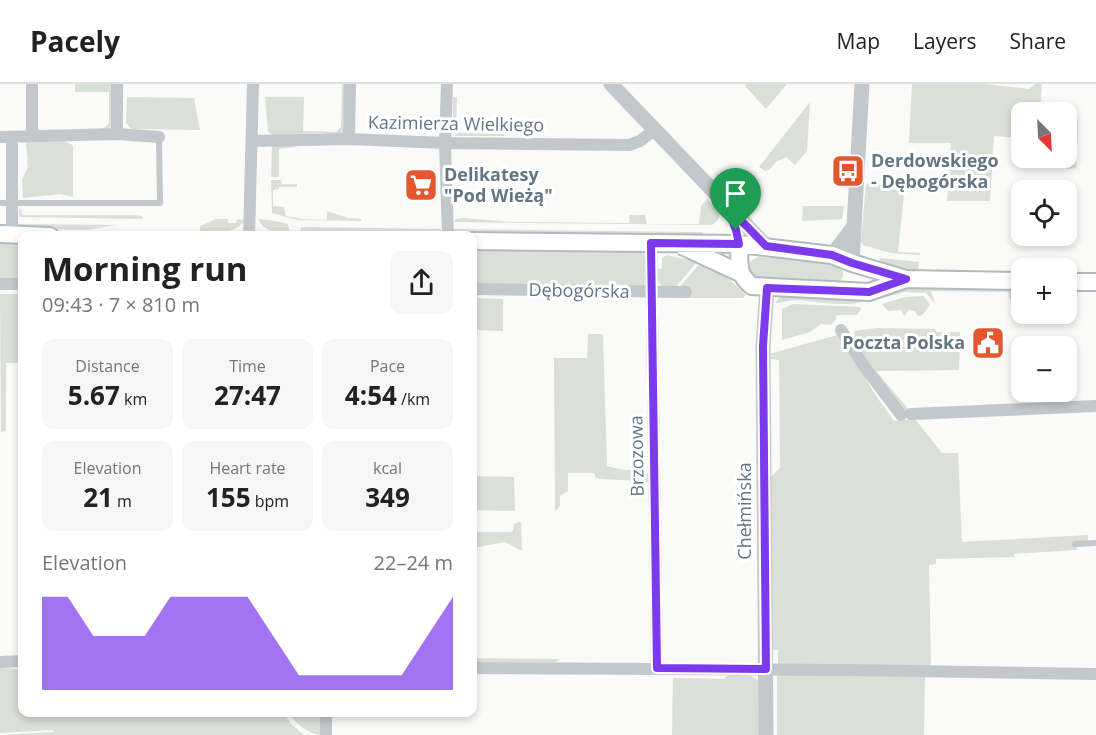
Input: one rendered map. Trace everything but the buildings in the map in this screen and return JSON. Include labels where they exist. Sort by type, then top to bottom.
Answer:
[{"type":"main road","points":[[477,241],[766,246],[832,255],[906,279],[1011,281]]},
{"type":"main road","points":[[678,244],[740,273]]},
{"type":"main road","points":[[739,244],[740,273],[744,280],[752,286],[869,292],[906,279]]},
{"type":"main road","points":[[840,292],[850,279],[852,263]]},
{"type":"main road","points":[[1077,282],[1096,282]]},
{"type":"street","points":[[32,84],[32,136]]},
{"type":"street","points":[[117,84],[117,134]]},
{"type":"street","points":[[249,231],[253,84]]},
{"type":"street","points":[[349,139],[350,84]]},
{"type":"street","points":[[447,84],[445,143],[448,231]]},
{"type":"street","points":[[611,84],[766,246]]},
{"type":"street","points":[[852,263],[852,229],[862,84]]},
{"type":"street","name":"Kazimierza Wielkiego","points":[[253,141],[349,139],[445,143],[629,145],[640,141],[654,130]]},
{"type":"street","points":[[6,234],[13,203],[6,137],[117,134],[159,137]]},
{"type":"street","points":[[727,206],[739,244]]},
{"type":"street","points":[[832,255],[852,229]]},
{"type":"street","name":"Brzozowa","points":[[651,243],[657,668]]},
{"type":"street","points":[[0,284],[18,284]]},
{"type":"street","name":"Chełmińska","points":[[766,735],[763,346],[767,288]]},
{"type":"street","name":"Dębogórska","points":[[477,289],[686,292]]},
{"type":"street","points":[[841,330],[864,366],[906,415],[1096,406]]},
{"type":"street","points":[[0,662],[18,662]]},
{"type":"street","points":[[477,668],[766,669],[1096,674]]},
{"type":"street","points":[[326,717],[326,735]]},
{"type":"lane","points":[[0,203],[160,203],[159,137]]},
{"type":"lane","points":[[1076,544],[1096,543]]},
{"type":"shaded area","points":[[75,84],[114,84],[111,127],[103,129],[109,123],[109,92],[75,92]]},
{"type":"shaded area","points":[[342,84],[348,84],[344,134],[336,136],[324,133],[273,135],[268,132],[265,97],[304,97],[303,131],[336,132],[341,127]]},
{"type":"shaded area","points":[[747,84],[787,84],[766,109],[745,86]]},
{"type":"shaded area","points":[[912,84],[986,84],[1029,89],[1035,84],[1042,84],[1041,102],[1011,102],[1011,137],[994,136],[990,201],[947,201],[951,143],[909,143]]},
{"type":"shaded area","points":[[127,97],[194,98],[200,130],[132,129],[126,123]]},
{"type":"shaded area","points":[[453,97],[457,97],[456,128],[461,133],[504,134],[504,136],[456,136]]},
{"type":"shaded area","points":[[810,102],[807,151],[795,165],[786,157],[776,162],[769,170],[765,171],[759,167]]},
{"type":"shaded area","points":[[58,140],[73,146],[73,197],[60,194],[23,198],[22,180],[28,167],[27,141]]},
{"type":"shaded area","points":[[272,143],[298,147],[279,149],[279,177],[271,177]]},
{"type":"shaded area","points":[[271,180],[281,180],[282,184],[297,184],[297,187],[279,187],[273,190],[273,206],[284,207],[286,216],[327,220],[327,211],[348,218],[361,219],[361,221],[298,220],[272,213]]},
{"type":"shaded area","points":[[866,184],[905,184],[898,252],[920,253],[920,255],[890,253],[863,245],[861,241]]},
{"type":"shaded area","points":[[707,199],[720,214],[718,220],[712,225],[454,222],[456,219],[463,218],[513,222],[627,223],[630,222],[629,215],[645,215],[647,224],[699,224],[701,206]]},
{"type":"shaded area","points":[[803,206],[844,206],[842,219],[802,221]]},
{"type":"shaded area","points":[[21,208],[22,215],[135,215],[144,219],[20,217]]},
{"type":"shaded area","points":[[216,219],[228,219],[228,223],[236,223],[237,219],[245,220],[236,228],[225,231],[200,231],[200,226]]},
{"type":"shaded area","points":[[258,219],[288,224],[290,231],[273,231]]},
{"type":"shaded area","points":[[18,224],[116,225],[87,230],[20,229]]},
{"type":"shaded area","points":[[301,227],[441,229],[441,231],[300,231]]},
{"type":"shaded area","points":[[452,229],[702,232],[703,237],[477,235],[477,231],[453,231]]},
{"type":"shaded area","points":[[0,241],[18,242],[18,281],[0,281]]},
{"type":"shaded area","points":[[477,248],[643,251],[648,274],[645,288],[477,286]]},
{"type":"shaded area","points":[[667,255],[697,262],[674,289],[662,287],[658,281],[658,269],[662,268],[662,258]]},
{"type":"shaded area","points":[[759,257],[835,261],[843,270],[843,276],[835,284],[752,278],[749,265],[752,260]]},
{"type":"shaded area","points":[[880,258],[919,262],[918,271],[877,266]]},
{"type":"shaded area","points":[[700,263],[719,270],[746,295],[743,298],[678,298],[678,289]]},
{"type":"shaded area","points":[[908,287],[1011,288],[1011,299],[1008,292],[931,291],[935,304],[926,293],[905,292],[878,299],[874,297]]},
{"type":"shaded area","points":[[0,294],[18,294],[18,363],[6,363],[6,431],[1,432]]},
{"type":"shaded area","points":[[784,295],[863,298],[863,301],[849,304],[795,300],[775,303]]},
{"type":"shaded area","points":[[924,296],[930,305],[922,315],[918,316],[915,311],[909,310],[904,316],[901,310],[888,311],[882,304],[905,297]]},
{"type":"shaded area","points":[[477,298],[503,299],[503,331],[477,330]]},
{"type":"shaded area","points":[[793,304],[861,307],[861,309],[857,315],[836,315],[831,325],[821,324],[810,332],[782,340],[782,309]]},
{"type":"shaded area","points":[[877,328],[936,329],[936,332],[960,332],[959,370],[876,371],[910,411],[905,411],[894,400],[856,344],[854,331]]},
{"type":"shaded area","points":[[588,334],[603,334],[607,466],[650,474],[650,483],[601,479],[596,478],[594,473],[568,473],[568,491],[560,496],[560,506],[555,511],[554,358],[587,358]]},
{"type":"shaded area","points":[[841,334],[874,393],[894,421],[915,419],[942,453],[958,453],[962,542],[1088,535],[1088,546],[1077,547],[1077,550],[1014,554],[1014,557],[936,559],[936,564],[929,565],[931,666],[778,664],[778,650],[772,650],[770,478],[780,468],[779,360],[770,359],[769,354]]},
{"type":"shaded area","points":[[477,476],[514,477],[515,511],[477,510]]},
{"type":"shaded area","points":[[521,522],[522,551],[505,542],[477,547],[477,532],[510,532],[513,531],[514,524]]},
{"type":"shaded area","points":[[477,658],[560,659],[556,662],[477,662]]},
{"type":"shaded area","points":[[0,667],[18,669],[18,717],[287,717],[304,735],[0,735],[54,732],[53,730],[0,733]]},
{"type":"shaded area","points":[[729,674],[752,676],[758,681],[759,735],[672,735],[673,678],[724,679]]},
{"type":"shaded area","points":[[777,674],[925,677],[924,735],[777,735]]},
{"type":"shaded area","points":[[292,717],[322,717],[320,735],[302,727]]},
{"type":"place","name":"Derdowskiego - Dębogórska","points":[[848,171]]},
{"type":"place","name":"Delikatesy \"Pod Wieżą\"","points":[[421,185]]},
{"type":"place","name":"Poczta Polska","points":[[988,343]]},
{"type":"route","points":[[727,206],[766,246],[832,255],[906,279],[869,292],[767,288],[763,346],[766,669],[657,668],[651,243],[739,244],[736,230],[727,206]]}]
